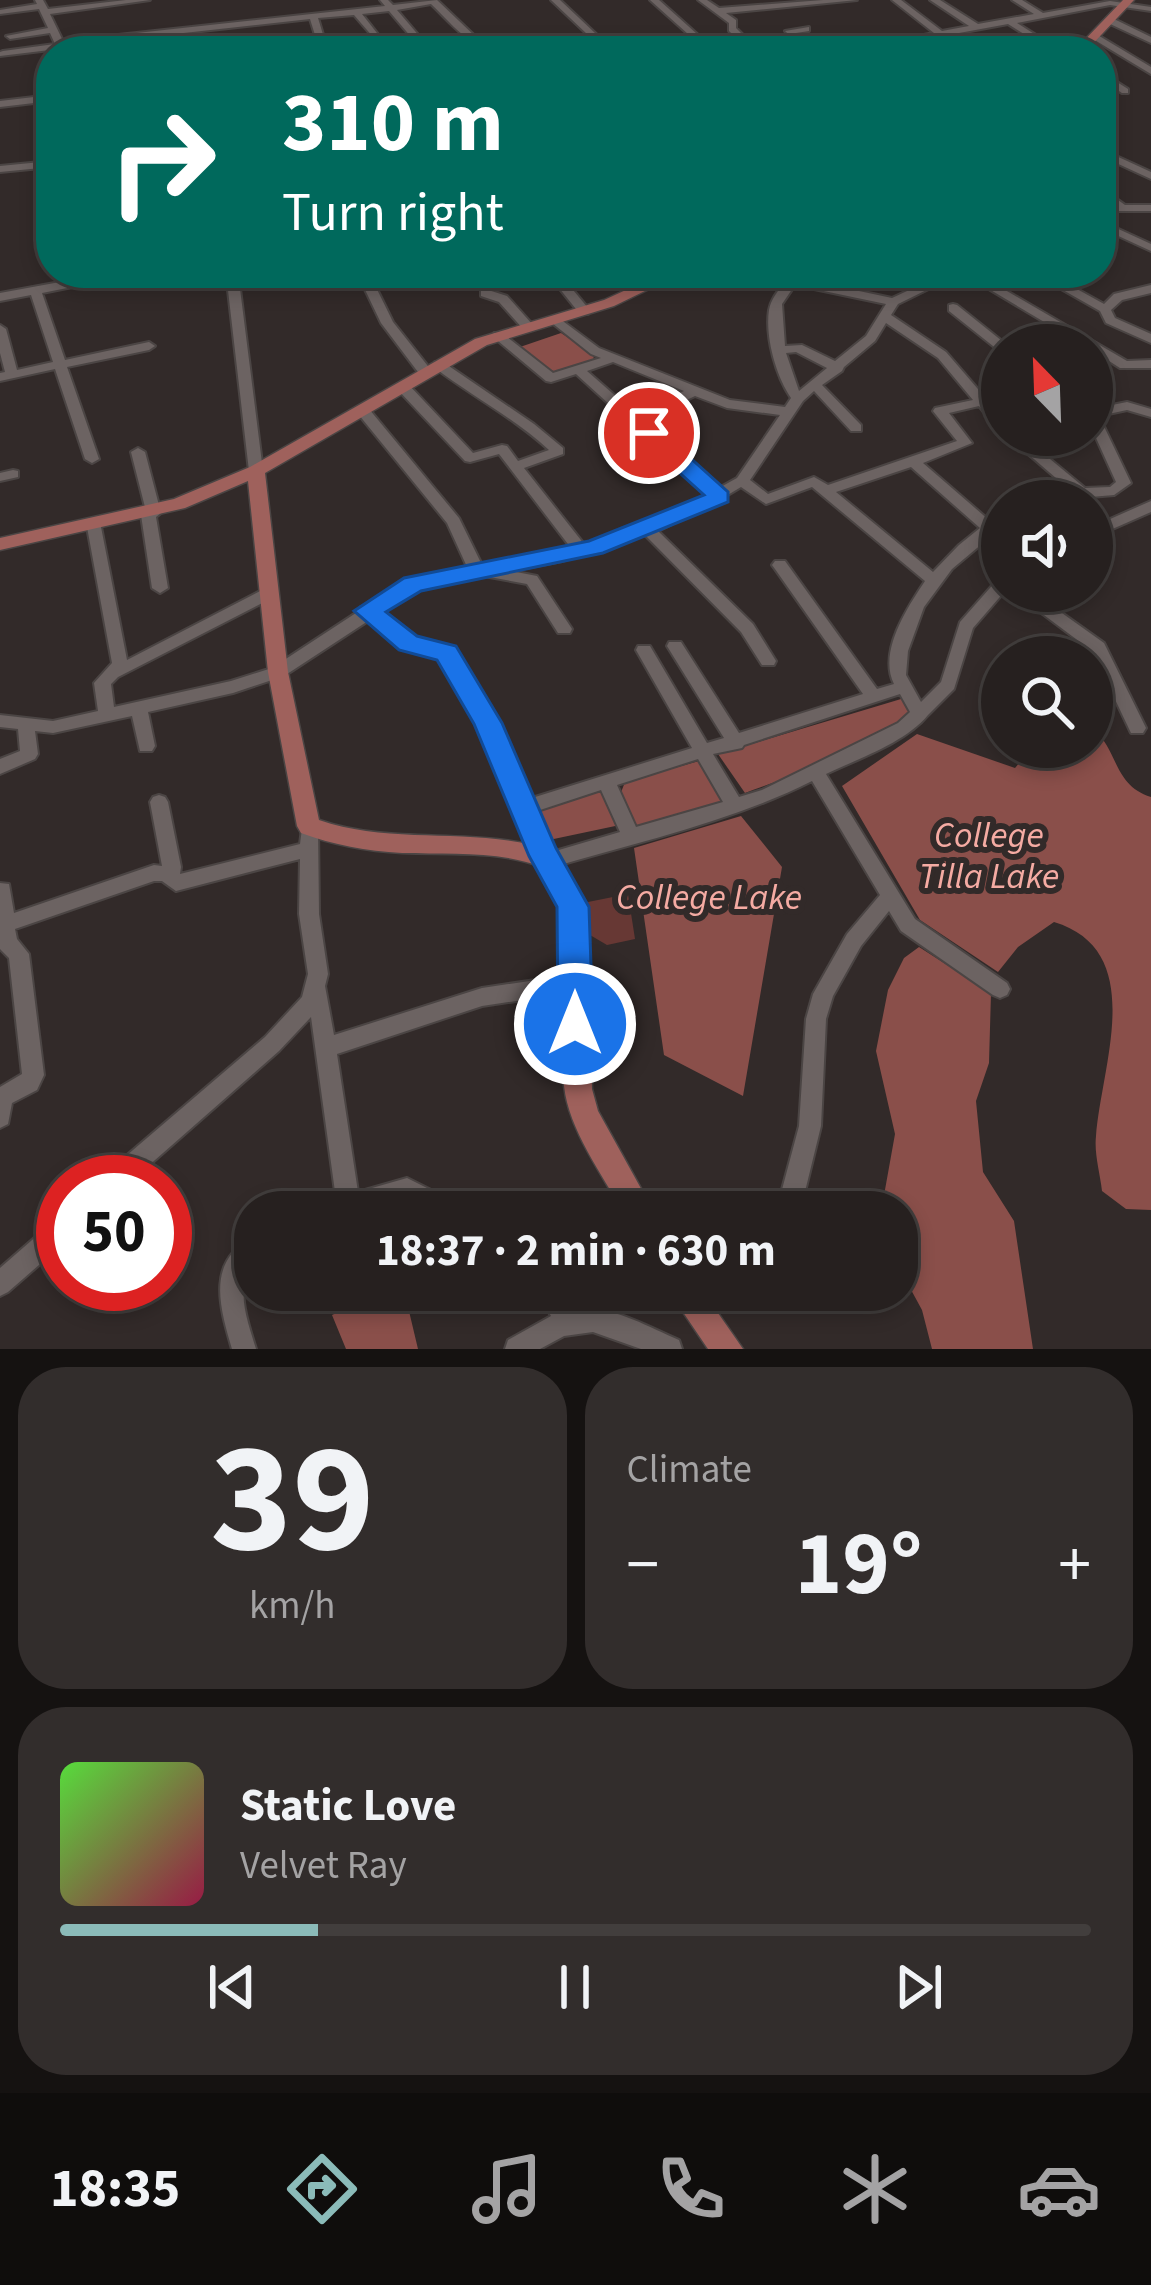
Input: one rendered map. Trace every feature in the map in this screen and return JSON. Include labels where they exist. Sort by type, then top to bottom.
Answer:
[{"type":"main road","points":[[1097,36],[1128,2]]},
{"type":"main road","points":[[0,544],[151,514],[256,471],[498,336],[584,311],[639,288]]},
{"type":"main road","points":[[256,471],[278,672],[308,838],[517,850],[547,858],[573,907],[578,1089],[585,1115],[627,1191]]},
{"type":"main road","points":[[699,1311],[727,1349]]},
{"type":"street","points":[[0,12],[28,4],[47,14],[146,0]]},
{"type":"street","points":[[239,0],[248,21]]},
{"type":"street","points":[[344,0],[375,36]]},
{"type":"street","points":[[139,36],[433,0],[471,36]]},
{"type":"street","points":[[554,0],[594,36]]},
{"type":"street","points":[[653,0],[695,36]]},
{"type":"street","points":[[701,0],[718,10],[741,36]]},
{"type":"street","points":[[718,10],[760,3],[853,0]]},
{"type":"street","points":[[896,0],[941,34]]},
{"type":"street","points":[[934,0],[978,28]]},
{"type":"street","points":[[1016,0],[1043,16]]},
{"type":"street","points":[[1071,0],[1086,8]]},
{"type":"street","points":[[929,36],[1128,2],[1150,5]]},
{"type":"street","points":[[387,4],[415,36]]},
{"type":"street","points":[[10,36],[33,33],[47,14]]},
{"type":"street","points":[[193,16],[202,27]]},
{"type":"street","points":[[314,18],[319,36]]},
{"type":"street","points":[[1111,21],[1151,40]]},
{"type":"street","points":[[1010,22],[1033,36]]},
{"type":"street","points":[[794,36],[789,31],[806,29]]},
{"type":"street","points":[[33,33],[36,42]]},
{"type":"street","points":[[1116,49],[1151,74]]},
{"type":"street","points":[[2,60],[36,51]]},
{"type":"street","points":[[2,60],[36,59]]},
{"type":"street","points":[[1136,61],[1151,59]]},
{"type":"street","points":[[1116,85],[1125,91]]},
{"type":"street","points":[[0,104],[36,100]]},
{"type":"street","points":[[1116,162],[1134,168]]},
{"type":"street","points":[[1116,162],[1151,176]]},
{"type":"street","points":[[0,166],[36,165]]},
{"type":"street","points":[[1116,204],[1121,208]]},
{"type":"street","points":[[1116,208],[1151,208]]},
{"type":"street","points":[[1116,231],[1151,248]]},
{"type":"street","points":[[0,297],[45,288]]},
{"type":"street","points":[[234,288],[256,471]]},
{"type":"street","points":[[370,288],[387,323],[433,369],[515,414],[558,451],[517,466]]},
{"type":"street","points":[[565,288],[584,311]]},
{"type":"street","points":[[787,288],[776,301],[773,322],[794,405]]},
{"type":"street","points":[[825,490],[964,443],[940,411],[980,402],[942,355],[889,309],[826,288]]},
{"type":"street","points":[[0,721],[53,727],[139,710],[278,672],[413,584],[581,551],[648,530],[720,497],[742,481],[794,405],[838,368],[889,309],[928,288]]},
{"type":"street","points":[[994,288],[1056,324]]},
{"type":"street","points":[[1067,288],[1105,308],[1110,320],[1151,339]]},
{"type":"street","points":[[1105,308],[1118,297],[1151,289]]},
{"type":"street","points":[[34,290],[92,459]]},
{"type":"street","points":[[485,293],[503,299],[528,327]]},
{"type":"street","points":[[953,308],[981,330]]},
{"type":"street","points":[[556,320],[595,351],[695,391],[740,406],[794,405]]},
{"type":"street","points":[[0,329],[6,376],[149,346]]},
{"type":"street","points":[[498,336],[546,377],[580,372],[613,358]]},
{"type":"street","points":[[782,350],[798,348],[838,368]]},
{"type":"street","points":[[1113,353],[1144,366],[1151,376]]},
{"type":"street","points":[[580,372],[720,497]]},
{"type":"street","points":[[815,385],[856,428]]},
{"type":"street","points":[[403,387],[470,458],[499,448],[581,551]]},
{"type":"street","points":[[635,420],[695,391]]},
{"type":"street","points":[[1113,409],[1127,406],[1151,413]]},
{"type":"street","points":[[364,412],[454,521],[476,569]]},
{"type":"street","points":[[138,452],[160,588]]},
{"type":"street","points":[[1038,456],[1067,480]]},
{"type":"street","points":[[1111,456],[1124,483],[1113,491]]},
{"type":"street","points":[[913,462],[981,513]]},
{"type":"street","points":[[742,481],[763,500],[814,481],[934,580]]},
{"type":"street","points":[[1113,523],[1151,506]]},
{"type":"street","points":[[94,527],[108,584],[118,671]]},
{"type":"street","points":[[648,530],[747,628],[768,661]]},
{"type":"street","points":[[920,716],[901,688],[897,667],[902,645],[934,580],[958,550],[981,534]]},
{"type":"street","points":[[780,566],[874,697]]},
{"type":"street","points":[[476,569],[532,580],[564,629]]},
{"type":"street","points":[[107,717],[102,683],[269,593]]},
{"type":"street","points":[[368,611],[409,644],[443,651],[454,662],[527,806],[547,858],[735,807],[817,774],[920,716],[948,685],[966,626],[981,608]]},
{"type":"street","points":[[1051,612],[1090,638],[1107,660],[1137,728]]},
{"type":"street","points":[[675,646],[736,743]]},
{"type":"street","points":[[644,650],[735,807]]},
{"type":"street","points":[[527,806],[608,787],[901,688]]},
{"type":"street","points":[[139,710],[146,746]]},
{"type":"street","points":[[0,767],[29,754],[26,725]]},
{"type":"street","points":[[817,774],[915,934],[1000,989]]},
{"type":"street","points":[[608,787],[631,837]]},
{"type":"street","points":[[159,802],[172,867],[167,874]]},
{"type":"street","points":[[2,925],[154,873],[167,874],[176,883],[308,838],[316,990],[338,1191]]},
{"type":"street","points":[[0,1117],[2,1097],[28,1083],[33,1075],[19,954],[7,943],[2,925],[2,890]]},
{"type":"street","points":[[793,1191],[810,1126],[816,1019],[823,994],[844,954],[890,896]]},
{"type":"street","points":[[325,1048],[482,997],[575,982]]},
{"type":"street","points":[[144,1155],[297,1021],[316,990]]},
{"type":"street","points":[[0,1284],[36,1252]]},
{"type":"street","points":[[237,1311],[244,1349]]},
{"type":"street","points":[[562,1311],[567,1319]]},
{"type":"street","points":[[517,1349],[567,1319],[612,1325],[670,1349]]},
{"type":"shaded area","points":[[628,894],[635,939],[607,945],[590,935],[588,902]]},
{"type":"water","points":[[561,333],[594,354],[593,363],[550,374],[520,347]]},
{"type":"water","points":[[901,699],[912,708],[885,733],[837,758],[745,793],[718,754]]},
{"type":"water","name":"College Tilla Lake","points":[[917,734],[981,756],[981,768],[1113,768],[1113,757],[1130,784],[1151,797],[1151,1210],[1126,1209],[1102,1191],[1096,1136],[1112,1014],[1110,984],[1101,958],[1083,937],[1054,922],[1018,947],[998,972],[920,920],[842,786]]},
{"type":"water","points":[[699,761],[725,803],[633,831],[620,795],[625,782]]},
{"type":"water","points":[[608,789],[620,825],[549,840],[537,809]]},
{"type":"water","name":"College Lake","points":[[741,816],[782,867],[743,1096],[664,1055],[634,848]]},
{"type":"water","points":[[919,947],[991,993],[989,1063],[976,1101],[983,1172],[1014,1221],[1033,1349],[932,1349],[918,1303],[918,1191],[885,1191],[895,1134],[876,1051],[888,990],[904,958]]},
{"type":"water","points":[[409,1311],[418,1349],[346,1349],[332,1315]]},
{"type":"route","points":[[575,1024],[573,907],[554,866],[544,856],[527,806],[488,723],[446,653],[409,644],[368,611],[413,584],[595,548],[662,525],[720,497],[649,433]]}]
